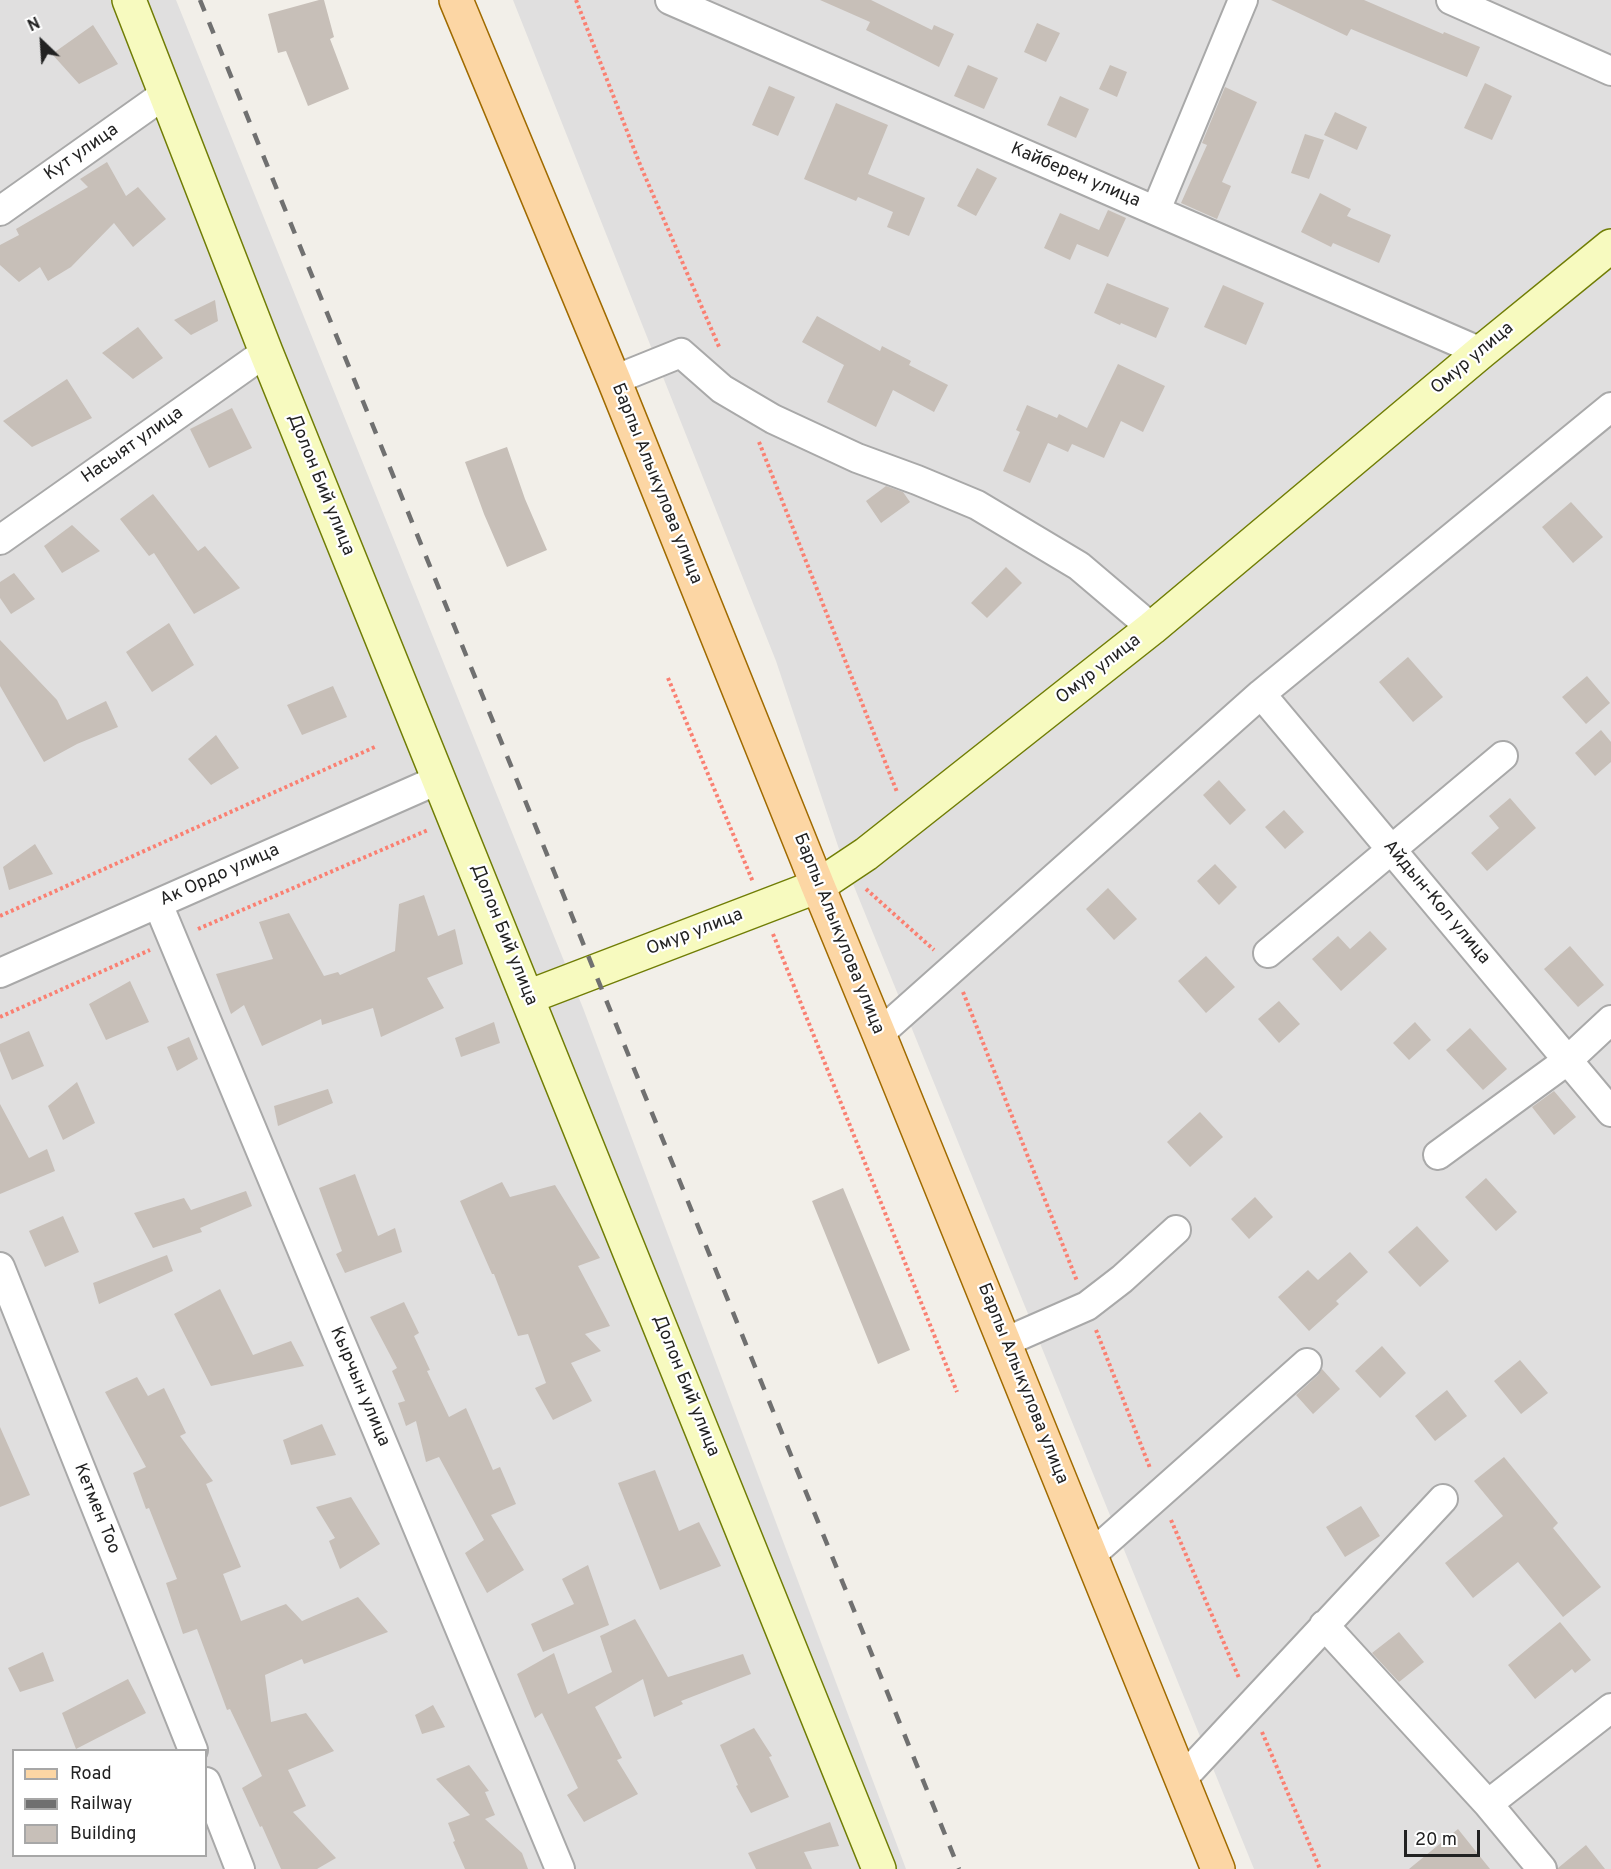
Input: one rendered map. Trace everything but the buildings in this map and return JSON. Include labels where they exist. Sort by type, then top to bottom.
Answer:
[{"type":"main road","name":"Барпы Алыкулова улица","points":[[456,0],[614,380],[1218,1869]]},
{"type":"street","name":"Долон Бий улица","points":[[129,0],[266,352],[879,1869]]},
{"type":"street","name":"Кайберен улица","points":[[670,0],[1481,352]]},
{"type":"street","points":[[1156,210],[1243,0]]},
{"type":"street","points":[[1451,0],[1611,72]]},
{"type":"street","name":"Кут улица","points":[[0,211],[165,94]]},
{"type":"street","name":"Омур улица","points":[[528,998],[818,886],[854,862],[1152,628],[1611,246]]},
{"type":"street","name":"Насыят улица","points":[[0,540],[266,352]]},
{"type":"street","points":[[614,380],[681,353],[722,389],[773,419],[857,458],[977,505],[1079,566],[1152,628]]},
{"type":"street","points":[[879,1034],[1261,694],[1611,407]]},
{"type":"street","name":"Айдын-Кол улица","points":[[1261,694],[1611,1112]]},
{"type":"street","points":[[1268,953],[1503,756]]},
{"type":"street","name":"Ак Ордо улица","points":[[0,973],[440,779]]},
{"type":"street","name":"Кырчын улица","points":[[158,904],[560,1869]]},
{"type":"street","points":[[1438,1155],[1568,1060],[1611,1020]]},
{"type":"street","points":[[1005,1342],[1087,1306],[1122,1279],[1176,1230]]},
{"type":"street","name":"Кетмен Тоо","points":[[0,1267],[193,1749]]},
{"type":"street","points":[[1091,1555],[1307,1363]]},
{"type":"street","points":[[1182,1779],[1443,1499]]},
{"type":"street","points":[[1324,1625],[1488,1804],[1542,1869]]},
{"type":"street","points":[[1488,1804],[1611,1708]]},
{"type":"street","points":[[207,1785],[240,1869]]},
{"type":"path","points":[[668,678],[763,907],[957,1392]]},
{"type":"path","points":[[0,916],[377,746]]},
{"type":"path","points":[[0,1017],[433,828]]},
{"type":"path","points":[[854,862],[862,885],[953,968],[1160,1494],[1320,1869]]},
{"type":"shaded area","points":[[0,0],[176,0],[583,1008],[906,1869],[0,1869]]},
{"type":"shaded area","points":[[513,0],[1611,0],[1611,1869],[1254,1869],[840,852],[776,661]]},
{"type":"railway","points":[[200,0],[959,1869]]}]
